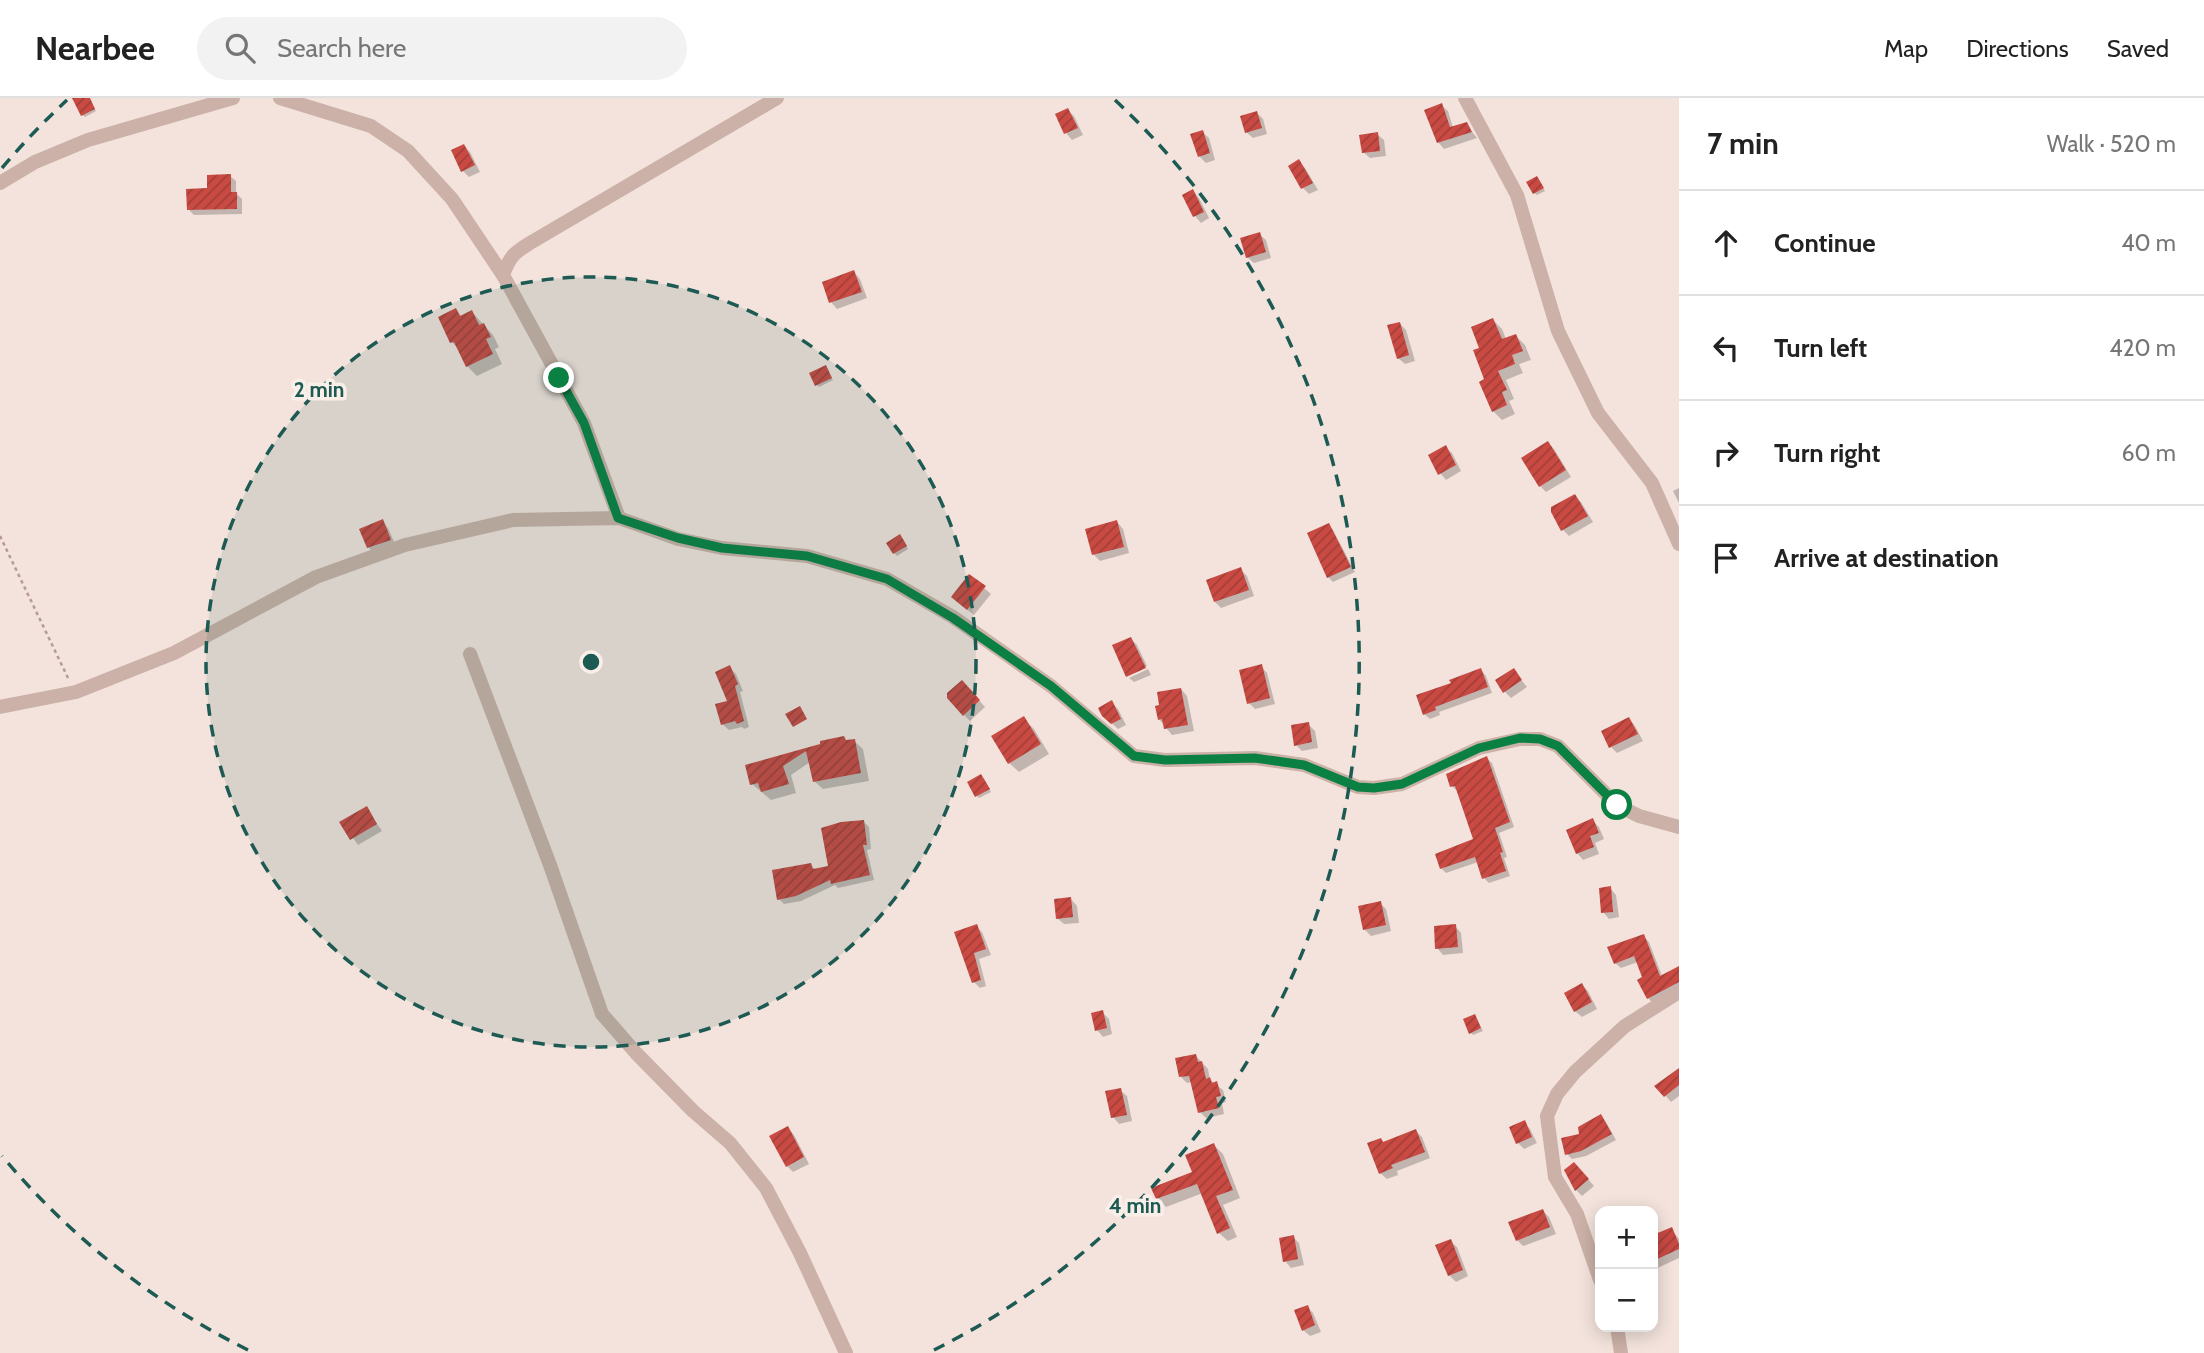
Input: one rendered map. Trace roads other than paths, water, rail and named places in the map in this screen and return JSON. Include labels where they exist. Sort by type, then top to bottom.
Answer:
[{"type":"street","points":[[0,183],[35,162],[88,140],[233,98]]},
{"type":"street","points":[[280,98],[371,126],[408,151],[452,199],[503,275],[584,423],[618,518]]},
{"type":"street","points":[[503,275],[512,255],[777,98]]},
{"type":"street","points":[[1465,98],[1517,195],[1558,331],[1598,413],[1651,484],[1679,544]]},
{"type":"street","points":[[0,707],[76,692],[174,653],[316,577],[405,545],[513,520],[618,518],[678,538],[722,548],[807,556],[887,579],[953,618],[1051,686],[1134,756],[1165,760],[1255,758],[1304,765],[1358,787],[1374,788],[1402,784],[1479,748],[1520,738],[1540,739],[1558,746],[1617,805],[1639,816],[1679,827]]},
{"type":"street","points":[[470,654],[603,1014],[692,1111],[730,1143],[766,1188],[800,1253],[846,1353]]},
{"type":"street","points":[[1596,1269],[1577,1214],[1555,1177],[1547,1116],[1557,1094],[1575,1072],[1625,1026],[1679,992]]},
{"type":"street","points":[[1618,1332],[1621,1353]]}]
